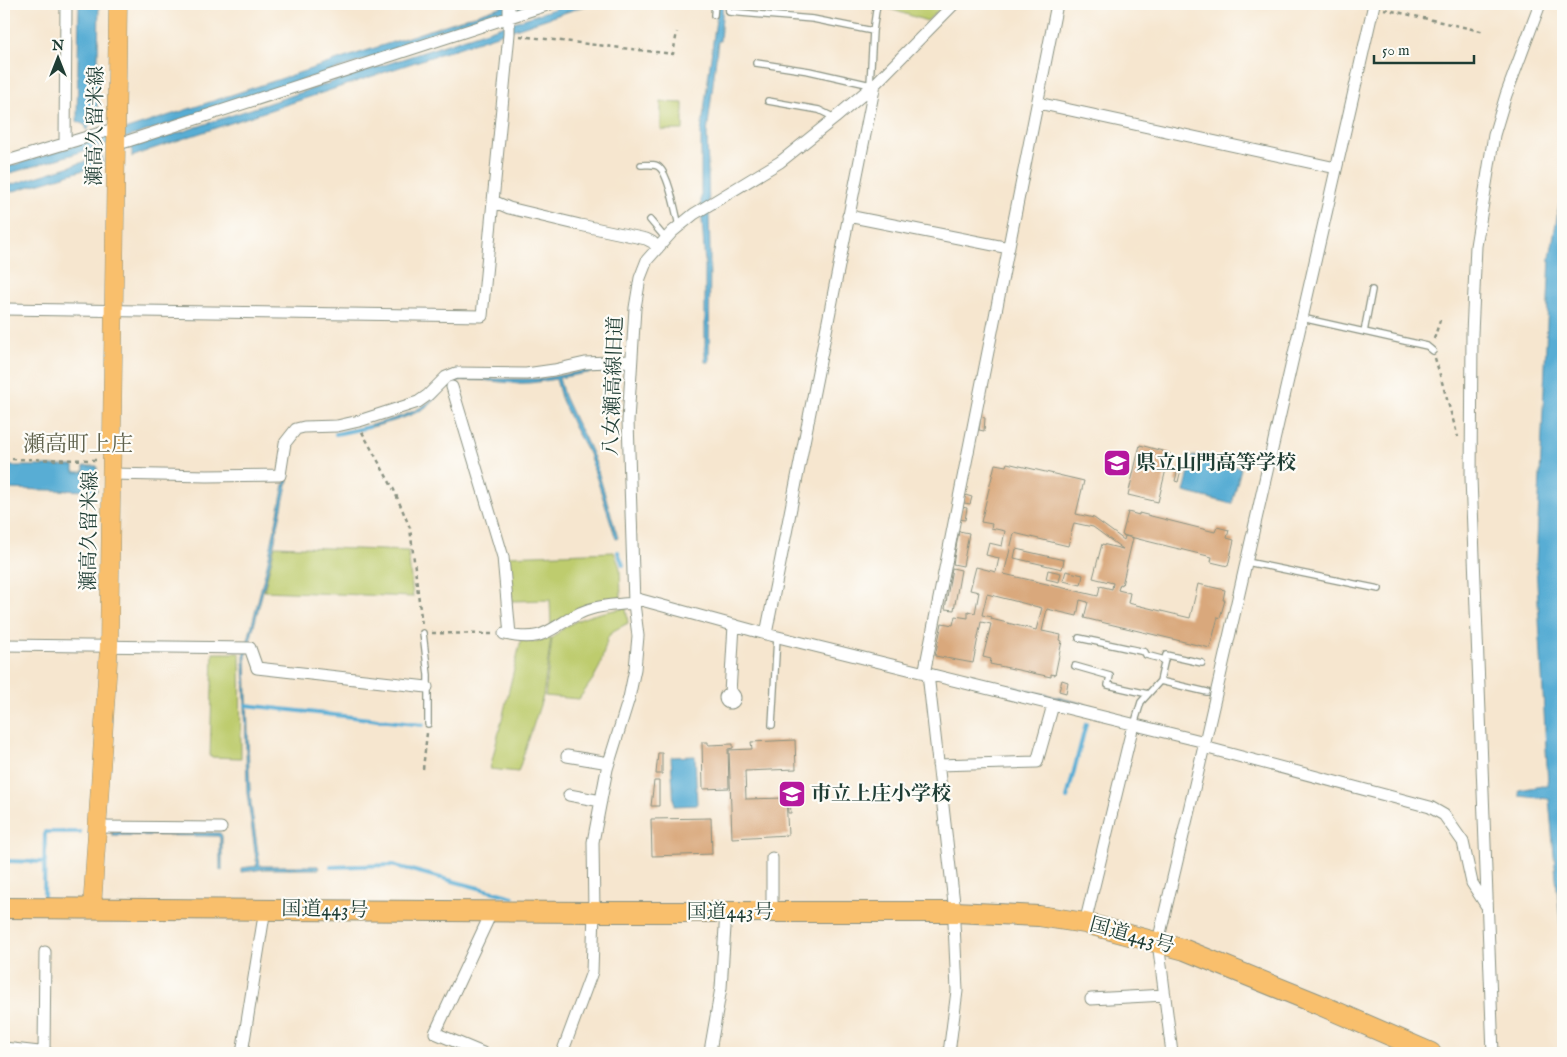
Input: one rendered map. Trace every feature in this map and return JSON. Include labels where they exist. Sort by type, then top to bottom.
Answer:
[{"type":"highway","name":"国道443号","points":[[4,908],[772,912],[955,918],[1039,916],[1085,923],[1185,950],[1431,1053]]},
{"type":"main road","name":"瀬高久留米線","points":[[92,909],[109,646],[114,310],[120,138],[118,4]]},
{"type":"street","points":[[65,143],[66,4]]},
{"type":"street","points":[[4,309],[482,316],[509,34],[509,4]]},
{"type":"street","points":[[4,162],[65,143],[120,138],[550,4]]},
{"type":"street","name":"八女瀬高線旧道","points":[[562,1053],[592,972],[594,912],[593,842],[609,763],[629,698],[635,669],[638,636],[634,600],[628,421],[635,308],[640,278],[647,260],[679,226],[694,214],[780,162],[835,118],[954,4]]},
{"type":"street","points":[[949,1053],[957,991],[955,918],[926,674],[1057,4]]},
{"type":"street","points":[[1493,1053],[1471,478],[1472,334],[1476,246],[1494,135],[1506,95],[1540,4]]},
{"type":"street","points":[[1172,1053],[1158,942],[1205,745],[1374,5]]},
{"type":"street","points":[[772,635],[872,84]]},
{"type":"street","points":[[1038,103],[1336,168]]},
{"type":"street","points":[[493,201],[509,208],[662,244]]},
{"type":"street","points":[[848,216],[1009,248]]},
{"type":"street","points":[[112,467],[207,476],[280,475],[285,443],[296,429],[337,426],[418,402],[446,377],[456,373],[526,374],[585,363],[631,361]]},
{"type":"street","points":[[452,386],[502,557],[507,634],[536,637],[548,633],[580,613],[601,606],[634,600],[1134,725],[1430,807],[1444,815],[1463,842],[1472,883],[1487,907]]},
{"type":"street","points":[[730,693],[734,626]]},
{"type":"street","points":[[4,645],[250,648],[257,668],[427,687]]},
{"type":"street","points":[[938,765],[1037,762],[1053,705]]},
{"type":"street","points":[[1087,915],[1134,725]]},
{"type":"street","points":[[567,756],[609,763]]},
{"type":"street","points":[[569,795],[601,801]]},
{"type":"street","points":[[97,827],[220,828]]},
{"type":"street","points":[[772,858],[772,912]]},
{"type":"street","points":[[242,1053],[265,909]]},
{"type":"street","points":[[483,1053],[435,1033],[492,911]]},
{"type":"street","points":[[710,1051],[720,988],[726,912]]},
{"type":"street","points":[[4,1048],[46,1053],[45,952]]},
{"type":"street","points":[[1091,999],[1165,995]]},
{"type":"lane","points":[[714,15],[715,4]]},
{"type":"lane","points":[[728,4],[729,12],[813,19],[873,31]]},
{"type":"lane","points":[[756,63],[809,71],[872,84],[873,31],[877,4]]},
{"type":"lane","points":[[768,101],[819,110],[835,118]]},
{"type":"lane","points":[[641,165],[654,165],[660,168],[667,180],[679,226]]},
{"type":"lane","points":[[650,220],[662,244]]},
{"type":"lane","points":[[1364,332],[1372,290]]},
{"type":"lane","points":[[1302,318],[1427,346],[1432,350]]},
{"type":"lane","points":[[1247,562],[1379,589]]},
{"type":"lane","points":[[423,633],[428,724]]},
{"type":"lane","points":[[772,635],[772,725]]},
{"type":"lane","points":[[1079,638],[1145,652],[1165,660]]},
{"type":"lane","points":[[1134,725],[1142,702],[1160,681],[1166,655],[1202,663]]},
{"type":"lane","points":[[1075,666],[1110,676],[1108,685],[1148,694]]},
{"type":"lane","points":[[1160,681],[1207,692]]},
{"type":"path","points":[[1374,5],[1484,32]]},
{"type":"path","points":[[509,34],[673,54],[677,32]]},
{"type":"path","points":[[1441,317],[1432,350],[1460,444]]},
{"type":"path","points":[[359,421],[362,433],[394,490],[410,528],[423,633],[507,634]]},
{"type":"path","points":[[4,459],[112,467]]},
{"type":"path","points":[[423,770],[428,724]]},
{"type":"green space","points":[[881,4],[945,4],[927,21],[881,6]]},
{"type":"green space","points":[[661,102],[683,103],[683,130],[661,130]]},
{"type":"green space","points":[[275,546],[408,551],[413,597],[264,591]]},
{"type":"green space","points":[[614,552],[620,568],[621,598],[600,601],[584,606],[551,625],[550,600],[511,601],[505,556]]},
{"type":"green space","points":[[626,608],[628,623],[613,631],[608,637],[600,666],[579,699],[545,696],[552,638],[568,625],[586,617]]},
{"type":"green space","points":[[551,638],[543,696],[518,772],[490,769],[521,640],[533,642]]},
{"type":"green space","points":[[213,653],[240,653],[241,758],[210,757]]},
{"type":"water","points":[[79,4],[99,4],[98,117],[89,126],[88,130],[86,130],[86,126],[77,121]]},
{"type":"water","points":[[509,4],[536,4],[107,144],[4,175],[4,168]]},
{"type":"water","points":[[569,4],[591,4],[132,157],[132,146],[148,143]]},
{"type":"water","points":[[718,4],[723,4],[720,41],[718,41],[707,134],[710,250],[709,362],[705,362],[705,265],[701,204],[701,133]]},
{"type":"water","points":[[103,156],[103,166],[97,166],[4,194],[4,187]]},
{"type":"water","points":[[1563,183],[1563,955],[1549,799],[1519,796],[1519,790],[1548,785],[1536,564],[1550,257]]},
{"type":"water","points":[[625,367],[625,370],[587,373],[559,378],[564,396],[594,458],[618,538],[616,539],[589,454],[561,398],[556,379],[527,383],[479,380],[456,382],[447,387],[427,406],[416,413],[364,429],[364,427],[416,410],[428,403],[447,384],[457,379],[540,379],[589,370]]},
{"type":"water","points":[[1193,456],[1241,468],[1232,504],[1184,492]]},
{"type":"water","points":[[4,466],[74,466],[74,472],[84,472],[84,466],[97,466],[97,491],[4,489]]},
{"type":"water","points":[[285,480],[288,480],[270,563],[246,657],[251,805],[260,866],[318,866],[319,869],[264,869],[241,872],[241,868],[257,866],[247,793],[244,656],[268,561]]},
{"type":"water","points":[[934,667],[1093,706],[1093,707],[933,669]]},
{"type":"water","points":[[695,756],[697,805],[674,806],[671,757]]},
{"type":"water","points":[[112,832],[220,833],[222,836],[222,871],[220,870],[220,838],[218,836],[112,835]]},
{"type":"building","points":[[981,417],[985,418],[984,431],[979,430]]},
{"type":"building","points":[[1140,445],[1170,453],[1158,502],[1128,495]]},
{"type":"building","points":[[1180,461],[1183,461],[1178,482],[1175,481]]},
{"type":"building","points":[[1007,463],[1084,481],[1076,514],[1094,518],[1124,540],[1125,536],[1133,538],[1122,585],[1120,584],[1118,590],[1130,593],[1128,603],[1190,618],[1198,584],[1225,590],[1223,600],[1225,600],[1220,618],[1218,617],[1210,648],[1084,618],[1088,602],[1080,600],[1077,616],[1047,609],[1042,631],[1061,635],[1060,640],[1062,641],[1055,675],[1051,674],[1051,677],[990,664],[991,659],[983,657],[991,624],[981,622],[973,663],[935,656],[942,623],[953,625],[955,616],[968,618],[968,611],[975,613],[979,592],[970,590],[976,567],[996,572],[999,558],[986,555],[989,543],[1002,546],[1005,531],[991,528],[992,524],[981,522],[995,464],[1006,466]],"holes":[[[1074,523],[1093,527],[1123,549],[1102,544],[1093,578],[1113,583],[1112,589],[1100,586],[1098,596],[1004,574],[1014,533],[1068,546]],[[987,594],[1042,608],[1036,630],[982,615]]]},
{"type":"building","points":[[965,495],[972,497],[970,504],[964,503]]},
{"type":"building","points":[[962,507],[967,508],[965,520],[959,519]]},
{"type":"building","points":[[1128,512],[1215,532],[1217,527],[1229,530],[1227,538],[1234,540],[1228,566],[1211,562],[1212,557],[1122,535]]},
{"type":"building","points":[[959,531],[969,533],[963,566],[953,564]]},
{"type":"building","points":[[1016,549],[1064,560],[1062,569],[1014,558]]},
{"type":"building","points":[[952,568],[961,570],[954,610],[945,609]]},
{"type":"building","points":[[1048,570],[1061,573],[1059,582],[1046,579]]},
{"type":"building","points":[[1066,571],[1083,575],[1081,585],[1063,581]]},
{"type":"building","points":[[1062,680],[1068,682],[1066,693],[1059,691]]},
{"type":"building","points":[[795,740],[796,769],[745,771],[746,799],[786,798],[788,835],[732,838],[729,750],[752,749],[751,742]]},
{"type":"building","points":[[702,742],[708,742],[708,745],[733,744],[733,748],[728,749],[729,788],[703,789]]},
{"type":"building","points":[[658,753],[662,753],[662,774],[656,774]]},
{"type":"building","points":[[654,781],[659,781],[659,806],[651,806]]},
{"type":"building","points":[[787,800],[790,800],[791,813],[788,813]]},
{"type":"building","points":[[711,818],[712,854],[652,856],[651,819]]},
{"type":"waterway","points":[[336,434],[369,427]]},
{"type":"waterway","points":[[618,552],[623,565]]},
{"type":"waterway","points":[[246,705],[423,725]]},
{"type":"waterway","points":[[1067,798],[1086,724]]},
{"type":"waterway","points":[[44,896],[45,832],[80,832]]},
{"type":"waterway","points":[[4,861],[45,862]]},
{"type":"waterway","points":[[331,867],[392,865],[513,897]]},
{"type":"place","name":"県立山門高等学校","points":[[1117,463]]},
{"type":"place","name":"市立上庄小学校","points":[[792,794]]},
{"type":"district","name":"瀬高町上庄","points":[[78,445]]}]
